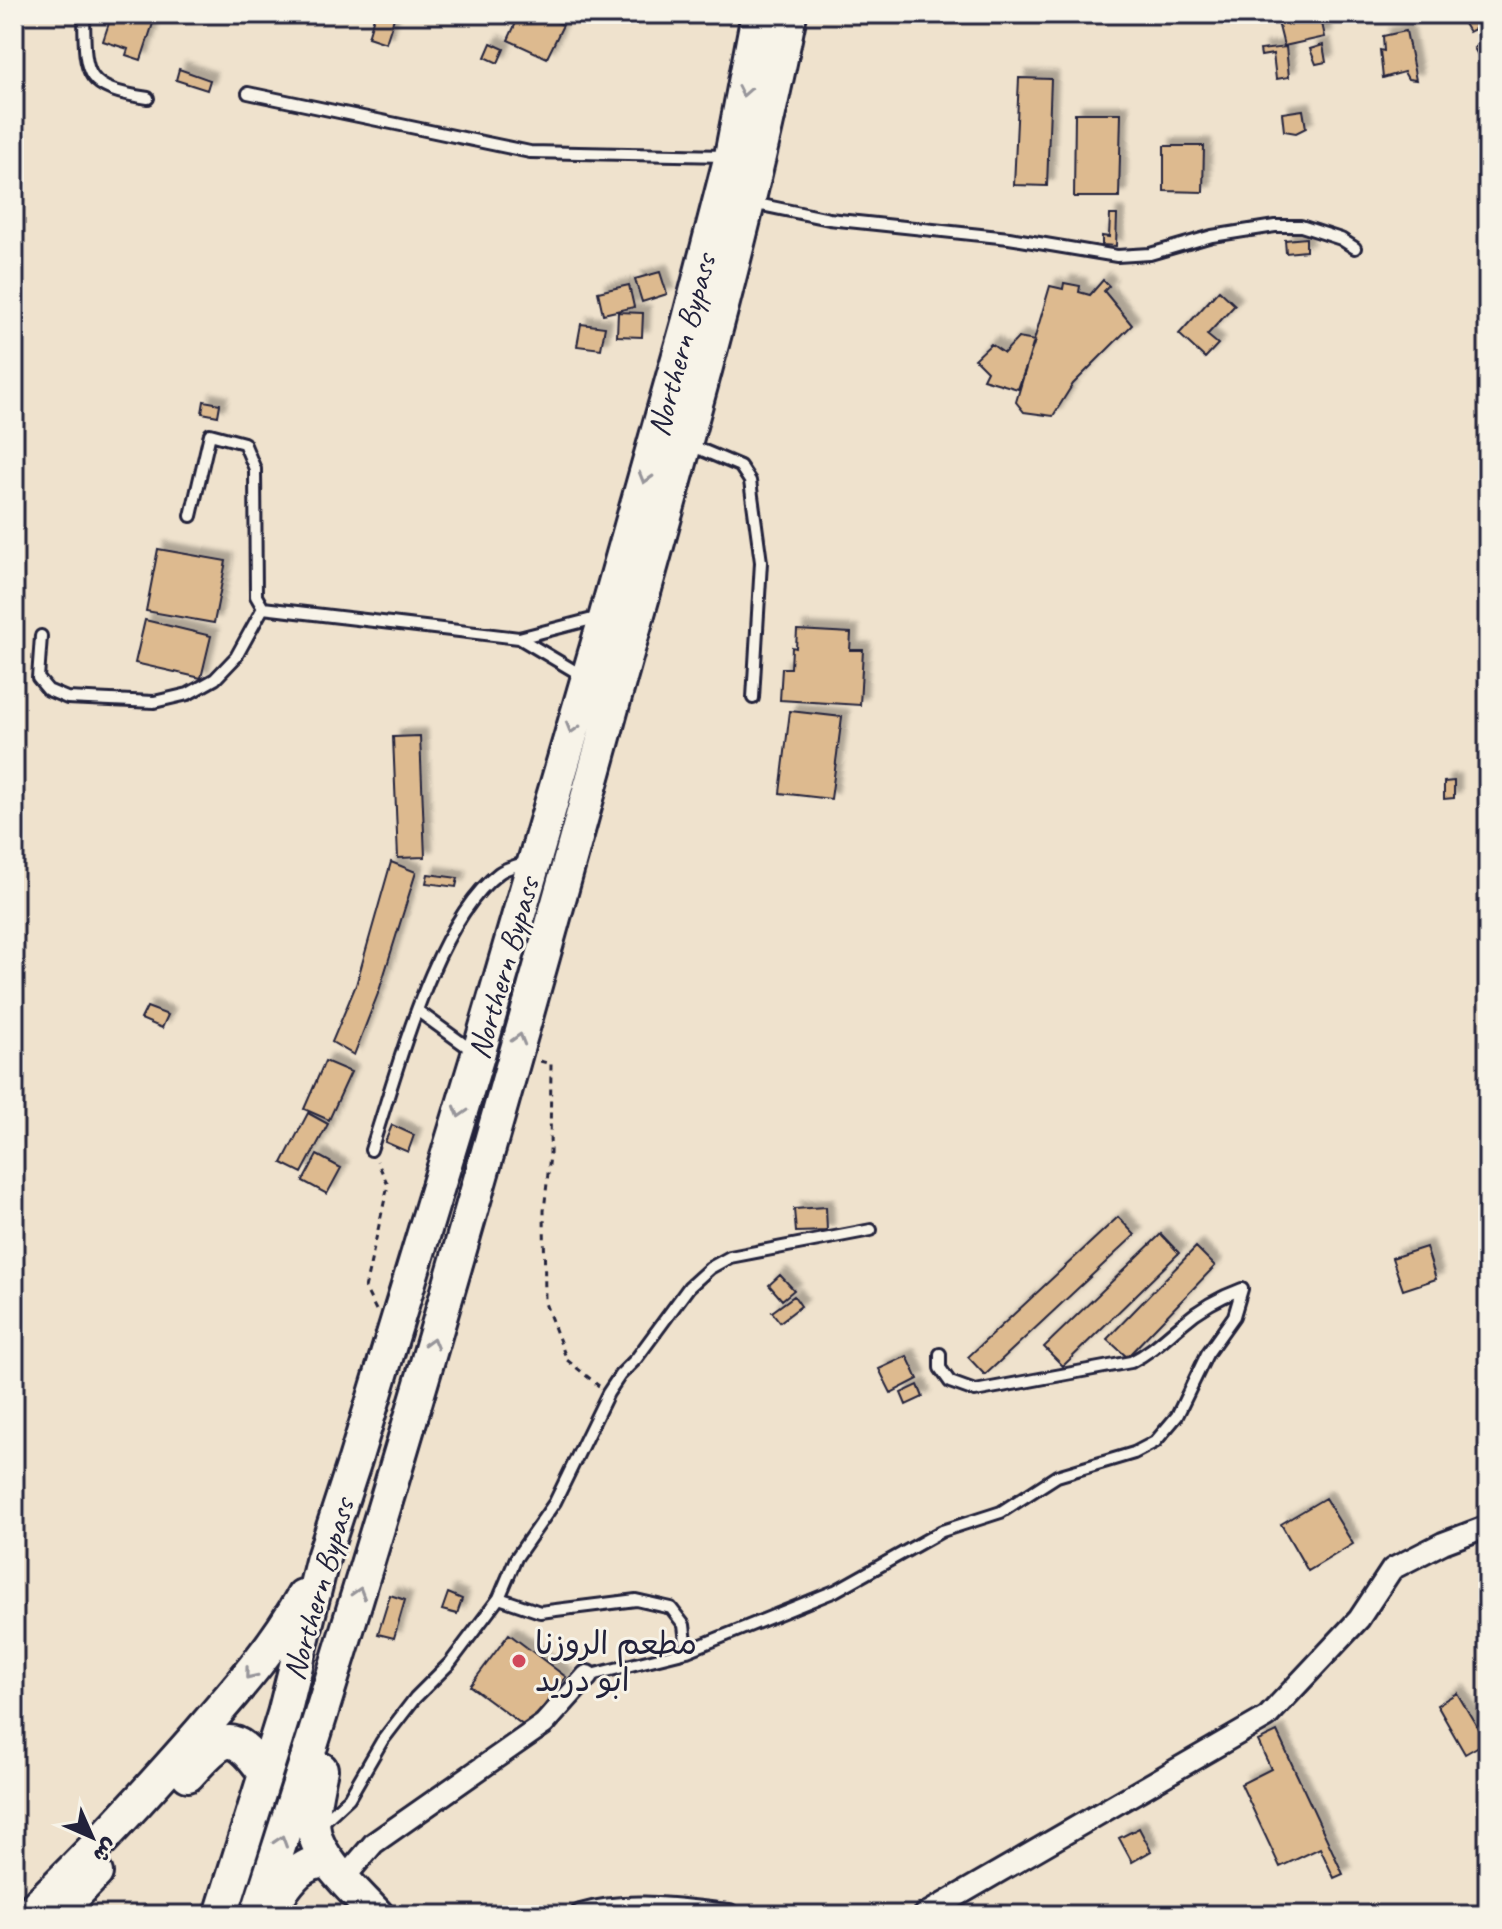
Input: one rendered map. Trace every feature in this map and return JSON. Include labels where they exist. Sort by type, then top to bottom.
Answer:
[{"type":"highway","name":"Northern Bypass","points":[[221,1915],[284,1714],[322,1561],[478,1055],[606,615],[685,335],[731,156],[758,14]]},
{"type":"highway","name":"Northern Bypass","points":[[257,1915],[345,1637],[515,1054],[717,327],[790,14]]},
{"type":"highway","points":[[27,1915],[125,1817],[252,1671],[288,1624],[322,1561]]},
{"type":"highway","points":[[345,1637],[317,1787],[314,1830],[336,1870],[377,1915]]},
{"type":"highway","points":[[65,1908],[214,1746],[228,1742],[247,1747],[264,1772]]},
{"type":"highway","points":[[265,1915],[295,1872],[312,1863],[336,1870]]},
{"type":"street","points":[[924,1915],[1267,1717],[1359,1619],[1392,1569],[1443,1543],[1488,1526]]},
{"type":"street","points":[[336,1870],[544,1724],[587,1676]]},
{"type":"street","points":[[581,1915],[600,1909],[675,1909],[729,1915]]},
{"type":"lane","points":[[84,14],[86,65],[97,84],[115,93],[148,98]]},
{"type":"lane","points":[[248,93],[530,152],[731,156]]},
{"type":"lane","points":[[746,202],[829,219],[1009,238],[1117,256],[1150,254],[1212,236],[1275,226],[1301,226],[1341,239],[1355,248]]},
{"type":"lane","points":[[191,516],[210,434],[244,443],[255,469],[256,596],[263,608]]},
{"type":"lane","points":[[684,443],[740,466],[750,481],[761,562],[753,698]]},
{"type":"lane","points":[[263,608],[519,638],[606,615]]},
{"type":"lane","points":[[41,636],[38,678],[48,690],[67,698],[154,702],[188,694],[215,679],[236,657],[263,608]]},
{"type":"lane","points":[[519,638],[586,677]]},
{"type":"lane","points":[[371,1150],[418,1011],[447,937],[486,884],[502,870],[536,856]]},
{"type":"lane","points":[[418,1011],[478,1055]]},
{"type":"lane","points":[[314,1830],[349,1798],[382,1741],[415,1698],[450,1663],[499,1598],[516,1558],[555,1502],[608,1393],[689,1287],[710,1268],[730,1257],[871,1230]]},
{"type":"lane","points":[[587,1676],[687,1651],[835,1591],[942,1531],[1001,1512],[1057,1476],[1134,1453],[1155,1442],[1177,1416],[1207,1354],[1234,1316],[1242,1289],[1216,1299],[1184,1321],[1148,1354],[1131,1362],[975,1391],[950,1382],[940,1368],[940,1354]]},
{"type":"lane","points":[[499,1598],[540,1612],[636,1600],[671,1608],[684,1625],[687,1651]]},
{"type":"path","points":[[515,1054],[551,1064],[550,1155],[544,1211],[545,1303],[567,1360],[608,1393]]},
{"type":"path","points":[[371,1150],[388,1185],[365,1288],[391,1338]]},
{"type":"building","points":[[112,14],[156,14],[141,60],[126,55],[128,49],[103,41]]},
{"type":"building","points":[[375,14],[394,18],[386,43],[368,37]]},
{"type":"building","points":[[520,14],[539,14],[563,25],[547,58],[508,40]]},
{"type":"building","points":[[1276,14],[1320,14],[1325,37],[1284,46]]},
{"type":"building","points":[[1458,14],[1488,16],[1483,19],[1485,24],[1469,32]]},
{"type":"building","points":[[1406,31],[1416,80],[1408,79],[1404,72],[1383,78],[1380,50],[1384,51],[1383,36]]},
{"type":"building","points":[[1488,39],[1488,72],[1474,48]]},
{"type":"building","points":[[491,43],[504,49],[498,63],[485,57]]},
{"type":"building","points":[[1323,45],[1326,62],[1316,64],[1310,49]]},
{"type":"building","points":[[1286,47],[1289,77],[1276,79],[1273,54],[1261,56],[1260,50]]},
{"type":"building","points":[[179,69],[210,80],[207,90],[176,80]]},
{"type":"building","points":[[1019,78],[1051,79],[1047,186],[1014,185]]},
{"type":"building","points":[[1303,110],[1306,128],[1296,133],[1284,131],[1282,113]]},
{"type":"building","points":[[1075,113],[1121,113],[1119,197],[1074,197]]},
{"type":"building","points":[[1164,146],[1204,146],[1203,192],[1164,191]]},
{"type":"building","points":[[1110,215],[1117,215],[1116,246],[1102,245],[1102,236],[1109,237]]},
{"type":"building","points":[[1306,238],[1306,251],[1286,253],[1285,240]]},
{"type":"building","points":[[660,272],[667,294],[642,302],[635,279]]},
{"type":"building","points":[[1103,280],[1109,286],[1104,291],[1132,325],[1073,384],[1053,416],[1024,412],[1016,402],[1050,286],[1063,289],[1064,283],[1080,286],[1079,292],[1090,295]]},
{"type":"building","points":[[629,285],[634,307],[603,314],[598,292]]},
{"type":"building","points":[[1219,290],[1235,305],[1207,335],[1218,344],[1205,358],[1179,334]]},
{"type":"building","points":[[618,312],[643,313],[642,337],[617,336]]},
{"type":"building","points":[[581,324],[605,327],[601,349],[577,346]]},
{"type":"building","points":[[1018,338],[1035,341],[1018,389],[983,379],[987,371],[975,359],[991,344],[1004,353]]},
{"type":"building","points":[[204,401],[220,404],[218,416],[202,413]]},
{"type":"building","points":[[158,549],[226,561],[214,623],[146,611]]},
{"type":"building","points":[[145,620],[211,636],[201,678],[135,663]]},
{"type":"building","points":[[797,630],[851,633],[850,650],[863,650],[860,705],[780,700],[782,668],[791,668]]},
{"type":"building","points":[[790,711],[842,717],[831,799],[780,793]]},
{"type":"building","points":[[420,736],[425,857],[398,858],[393,737]]},
{"type":"building","points":[[1454,781],[1454,798],[1444,799],[1444,782]]},
{"type":"building","points":[[391,862],[416,872],[379,991],[354,1055],[332,1042],[356,985]]},
{"type":"building","points":[[428,874],[458,878],[456,887],[426,883]]},
{"type":"building","points":[[147,1007],[168,1015],[162,1028],[141,1019]]},
{"type":"building","points":[[325,1061],[351,1072],[329,1120],[304,1109]]},
{"type":"building","points":[[308,1113],[328,1124],[302,1173],[282,1163]]},
{"type":"building","points":[[392,1125],[414,1135],[408,1152],[385,1142]]},
{"type":"building","points":[[317,1155],[341,1168],[327,1194],[303,1181]]},
{"type":"building","points":[[826,1207],[827,1231],[796,1232],[794,1209]]},
{"type":"building","points":[[1118,1217],[1135,1235],[985,1375],[968,1357]]},
{"type":"building","points":[[1161,1234],[1179,1253],[1063,1366],[1044,1347]]},
{"type":"building","points":[[1196,1247],[1215,1266],[1127,1357],[1107,1339]]},
{"type":"building","points":[[1426,1247],[1436,1279],[1403,1290],[1392,1258]]},
{"type":"building","points":[[780,1275],[794,1290],[782,1300],[769,1285]]},
{"type":"building","points":[[794,1296],[801,1306],[780,1322],[772,1312]]},
{"type":"building","points":[[907,1356],[918,1379],[891,1393],[879,1369]]},
{"type":"building","points":[[918,1385],[923,1397],[906,1405],[901,1393]]},
{"type":"building","points":[[1325,1498],[1353,1544],[1308,1571],[1281,1524]]},
{"type":"building","points":[[448,1593],[462,1599],[457,1614],[442,1610]]},
{"type":"building","points":[[390,1595],[405,1600],[394,1638],[378,1634]]},
{"type":"building","points":[[509,1634],[566,1677],[527,1728],[470,1686]]},
{"type":"building","points":[[1457,1693],[1486,1742],[1465,1754],[1437,1705]]},
{"type":"building","points":[[1277,1732],[1343,1874],[1334,1878],[1320,1848],[1280,1867],[1241,1784],[1271,1769],[1258,1741]]},
{"type":"building","points":[[1139,1828],[1151,1851],[1132,1862],[1119,1838]]},
{"type":"place","name":"مطعم الروزنا ابو دريد","points":[[519,1661]]}]
